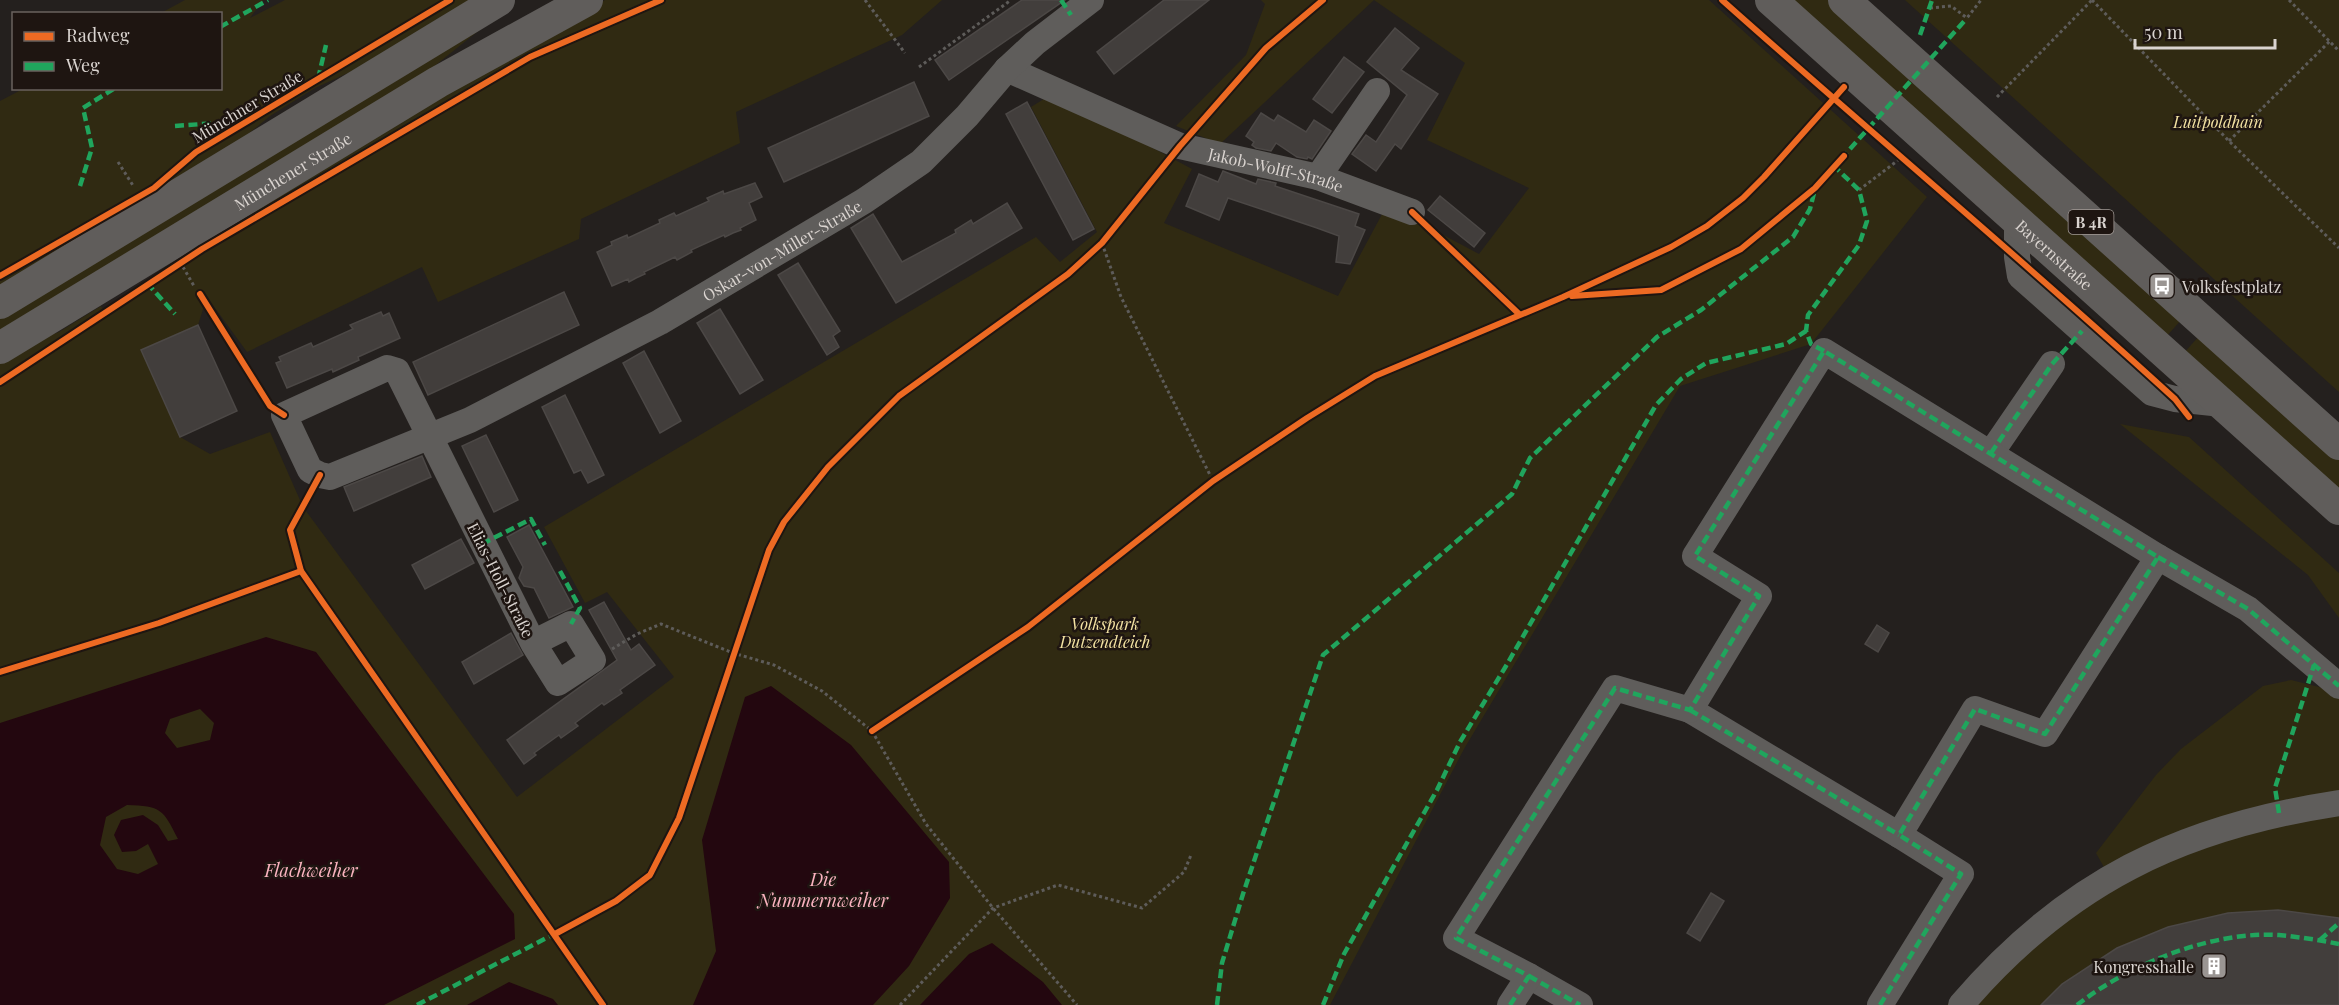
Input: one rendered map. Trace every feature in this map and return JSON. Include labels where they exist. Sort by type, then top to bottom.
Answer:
[{"type":"main road","points":[[0,303],[499,0]]},
{"type":"main road","name":"Münchener Straße","points":[[0,348],[417,94],[587,0]]},
{"type":"main road","name":"Bayernstraße","points":[[1771,0],[2339,508]]},
{"type":"main road","name":"B 4R","points":[[1844,0],[2339,444]]},
{"type":"street","name":"Oskar-von-Miller-Straße","points":[[428,437],[397,371],[387,368],[284,415],[310,470],[330,477],[470,420],[660,322],[864,201],[921,162],[967,116],[1007,69],[1035,43],[1091,0]]},
{"type":"street","name":"Jakob-Wolff-Straße","points":[[1007,69],[1180,146],[1317,177],[1412,212]]},
{"type":"street","points":[[1317,177],[1377,91]]},
{"type":"street","points":[[1690,710],[1759,596],[1695,556],[1824,351],[2248,609],[2339,686]]},
{"type":"street","points":[[1991,453],[2052,364]]},
{"type":"street","name":"Elias-Holl-Straße","points":[[428,437],[533,643],[558,683],[593,660]]},
{"type":"street","points":[[1899,835],[1975,709],[2044,734],[2158,556]]},
{"type":"street","points":[[533,643],[571,624],[593,660]]},
{"type":"street","points":[[1580,1005],[1456,938],[1615,688],[1690,710],[1961,874],[1880,1005]]},
{"type":"street","points":[[1961,1005],[1986,975],[2036,928],[2093,888],[2147,857],[2240,822],[2339,803]]},
{"type":"street","points":[[1510,1005],[1529,976]]},
{"type":"path","points":[[866,0],[905,53]]},
{"type":"path","points":[[919,67],[1011,0]]},
{"type":"path","points":[[1930,8],[1951,6],[1967,18],[1981,0]]},
{"type":"path","points":[[1997,97],[2092,0],[2229,141],[2339,248]]},
{"type":"path","points":[[2289,0],[2339,51]]},
{"type":"path","points":[[2229,141],[2330,41]]},
{"type":"path","points":[[1859,190],[1901,158]]},
{"type":"path","points":[[118,162],[134,187]]},
{"type":"path","points":[[1101,243],[1121,297],[1213,481]]},
{"type":"path","points":[[175,266],[184,264],[194,286]]},
{"type":"path","points":[[593,660],[637,634],[662,624],[733,652],[774,665],[822,691],[872,732],[926,824],[993,908],[1077,1005]]},
{"type":"path","points":[[900,1005],[993,908],[1058,885],[1143,908],[1184,872],[1191,855]]},
{"type":"green space","points":[[185,0],[263,0],[250,18],[285,0],[480,0],[394,52],[315,88],[270,116],[225,153],[0,288],[0,101],[21,90],[222,90],[222,12],[163,12]]},
{"type":"green space","name":"Volkspark Dutzendteich","points":[[605,0],[942,0],[902,35],[736,112],[740,143],[581,219],[579,239],[438,302],[422,267],[247,352],[207,297],[198,325],[142,351],[180,437],[210,454],[270,432],[303,507],[517,797],[674,677],[607,592],[585,603],[544,527],[1036,237],[1060,262],[1097,232],[1031,107],[1052,94],[1192,169],[1164,223],[1338,296],[1387,205],[1479,254],[1529,188],[1427,140],[1465,63],[1374,0],[1709,0],[1927,197],[1811,344],[1680,386],[1464,749],[1330,1005],[0,1005],[0,357],[16,347],[59,332],[101,306],[103,310],[149,282],[412,107]]},
{"type":"green space","points":[[1261,0],[1374,0],[1220,144],[1176,126],[1246,55],[1265,4]]},
{"type":"green space","points":[[1788,0],[1829,0],[2183,318],[2165,338]]},
{"type":"green space","name":"Luitpoldhain","points":[[1905,0],[2339,0],[2339,392]]},
{"type":"green space","points":[[482,28],[417,80],[0,335],[0,313]]},
{"type":"green space","points":[[2201,334],[2339,458],[2339,494],[2182,355]]},
{"type":"green space","points":[[2120,424],[2189,437],[2339,573],[2339,618],[2308,575]]},
{"type":"green space","points":[[2291,680],[2339,692],[2339,1005],[1947,1005],[2001,948],[2105,869],[2096,853],[2156,775],[2181,749],[2263,686]]},
{"type":"water","name":"Flachweiher","points":[[266,637],[316,652],[514,914],[515,939],[384,1005],[0,1005],[0,723]],"holes":[[[200,709],[214,723],[210,740],[177,748],[165,733],[170,719]],[[127,805],[154,808],[160,811],[178,839],[168,841],[158,825],[143,815],[121,820],[114,835],[122,852],[136,851],[148,844],[158,864],[138,874],[117,869],[100,845],[106,817]]]},
{"type":"water","name":"Die Nummernweiher","points":[[771,686],[851,745],[949,862],[950,898],[909,966],[873,1005],[693,1005],[716,951],[702,840],[745,697]]},
{"type":"water","points":[[992,943],[1043,982],[1062,1005],[920,1005],[969,954]]},
{"type":"water","points":[[509,982],[553,999],[558,1005],[467,1005]]},
{"type":"building","points":[[1022,0],[1065,0],[949,80],[935,60]]},
{"type":"building","points":[[1164,0],[1209,0],[1114,74],[1097,52]]},
{"type":"building","points":[[1395,28],[1419,48],[1401,70],[1438,94],[1401,149],[1395,144],[1376,171],[1352,154],[1366,135],[1376,142],[1407,95],[1367,62]]},
{"type":"building","points":[[1344,57],[1364,72],[1332,113],[1313,99]]},
{"type":"building","points":[[914,82],[929,116],[784,182],[768,148]]},
{"type":"building","points":[[1027,102],[1094,229],[1073,240],[1006,114]]},
{"type":"building","points":[[1261,113],[1274,121],[1278,115],[1306,132],[1314,120],[1331,131],[1312,159],[1297,157],[1276,143],[1271,151],[1256,148],[1252,145],[1254,142],[1246,136]]},
{"type":"building","points":[[1223,171],[1256,184],[1258,179],[1276,183],[1275,186],[1359,214],[1355,226],[1365,230],[1350,264],[1336,262],[1339,236],[1317,228],[1228,198],[1219,220],[1186,206],[1199,174],[1218,182]]},
{"type":"building","points":[[755,183],[762,197],[749,203],[756,220],[740,228],[741,230],[691,250],[692,252],[677,260],[675,257],[644,272],[645,274],[629,282],[628,279],[612,286],[597,252],[612,245],[611,242],[627,235],[628,238],[660,223],[659,220],[674,213],[676,216],[709,201],[707,198],[723,191],[724,194]]},
{"type":"building","points":[[1440,196],[1485,233],[1474,247],[1428,210]]},
{"type":"building","points":[[1007,203],[1022,228],[896,303],[851,228],[873,214],[902,262],[956,233],[955,230],[971,220],[973,224]]},
{"type":"building","points":[[798,263],[840,331],[833,336],[839,347],[827,355],[778,275]]},
{"type":"building","points":[[564,292],[579,325],[428,395],[413,362]]},
{"type":"building","points":[[720,309],[763,380],[740,394],[697,323]]},
{"type":"building","points":[[381,312],[383,316],[389,313],[400,338],[358,357],[359,360],[333,372],[332,369],[287,388],[276,363],[281,361],[279,357],[311,343],[313,347],[353,329],[350,325]]},
{"type":"building","points":[[198,325],[237,411],[180,437],[141,350]]},
{"type":"building","points":[[644,351],[681,421],[660,433],[623,363]]},
{"type":"building","points":[[565,395],[604,475],[588,483],[581,470],[574,473],[542,407]]},
{"type":"building","points":[[486,435],[518,500],[494,512],[462,446]]},
{"type":"building","points":[[422,456],[431,477],[354,511],[344,487]]},
{"type":"building","points":[[529,525],[573,607],[549,618],[534,588],[524,586],[519,578],[523,567],[507,537]]},
{"type":"building","points":[[461,539],[474,563],[425,589],[412,565]]},
{"type":"building","points":[[604,602],[631,650],[639,644],[655,665],[620,690],[622,693],[604,705],[602,703],[575,723],[578,726],[561,738],[559,735],[534,753],[536,755],[524,764],[507,740],[617,660],[589,610]]},
{"type":"building","points":[[1877,625],[1889,633],[1878,652],[1865,644]]},
{"type":"building","points":[[511,633],[523,655],[474,684],[462,662]]},
{"type":"building","points":[[1711,893],[1724,901],[1700,941],[1687,933]]},
{"type":"building","name":"Kongresshalle","points":[[2278,910],[2339,918],[2339,1005],[2041,1005],[2062,984],[2117,948],[2168,927],[2228,913]]},
{"type":"marked path","points":[[222,26],[268,0]]},
{"type":"marked path","points":[[1061,0],[1071,15]]},
{"type":"marked path","points":[[1920,35],[1932,0]]},
{"type":"marked path","points":[[1841,159],[1967,18]]},
{"type":"marked path","points":[[318,79],[326,45]]},
{"type":"marked path","points":[[80,186],[92,148],[83,108],[112,90]]},
{"type":"marked path","points":[[175,126],[244,121]]},
{"type":"marked path","points":[[1824,351],[1811,344],[1806,331],[1808,315],[1859,245],[1867,221],[1859,190],[1835,167]]},
{"type":"marked path","points":[[1217,1005],[1222,963],[1323,655],[1512,494],[1530,458],[1657,337],[1701,310],[1793,237],[1810,209],[1815,189]]},
{"type":"marked path","points":[[147,283],[175,314]]},
{"type":"marked path","points":[[1323,1005],[1344,954],[1437,790],[1460,742],[1656,405],[1681,379],[1706,363],[1786,344],[1806,331]]},
{"type":"marked path","points":[[1991,453],[2052,364],[2082,331]]},
{"type":"marked path","points":[[1510,1005],[1529,976],[1456,938],[1615,688],[1690,710],[1759,596],[1695,556],[1824,351],[2158,557],[2045,734],[1975,709],[1899,835],[1961,874],[1880,1005]]},
{"type":"marked path","points":[[482,544],[531,519],[545,545]]},
{"type":"marked path","points":[[2158,557],[2248,609],[2339,686]]},
{"type":"marked path","points":[[560,571],[580,608],[571,624]]},
{"type":"marked path","points":[[2279,813],[2275,788],[2314,665]]},
{"type":"marked path","points":[[1690,710],[1899,835]]},
{"type":"marked path","points":[[2320,940],[2339,923]]},
{"type":"marked path","points":[[417,1005],[558,932]]},
{"type":"marked path","points":[[2077,1005],[2121,976],[2146,964],[2172,953],[2226,938],[2279,935],[2339,944]]},
{"type":"marked path","points":[[1529,976],[1580,1005]]},
{"type":"cycle path","name":"Münchner Straße","points":[[0,276],[154,188],[196,152],[450,0]]},
{"type":"cycle path","points":[[0,382],[202,249],[530,57],[661,0]]},
{"type":"cycle path","points":[[555,934],[616,901],[650,875],[679,818],[769,550],[784,522],[828,467],[899,396],[1068,274],[1102,243],[1180,146],[1266,48],[1323,0]]},
{"type":"cycle path","points":[[1722,0],[2119,348],[2175,399],[2189,417]]},
{"type":"cycle path","points":[[872,731],[1028,627],[1213,481],[1375,376],[1563,297],[1671,247],[1707,226],[1743,198],[1764,177],[1844,87]]},
{"type":"cycle path","points":[[1572,296],[1661,290],[1741,249],[1815,188],[1844,156]]},
{"type":"cycle path","points":[[1412,212],[1519,314]]},
{"type":"cycle path","points":[[200,294],[270,406],[284,415]]},
{"type":"cycle path","points":[[320,475],[290,530],[301,571],[603,1005]]},
{"type":"cycle path","points":[[0,672],[159,623],[301,571]]},
{"type":"place","name":"Volksfestplatz","points":[[2162,286]]},
{"type":"place","name":"Kongresshalle","points":[[2214,966]]}]
